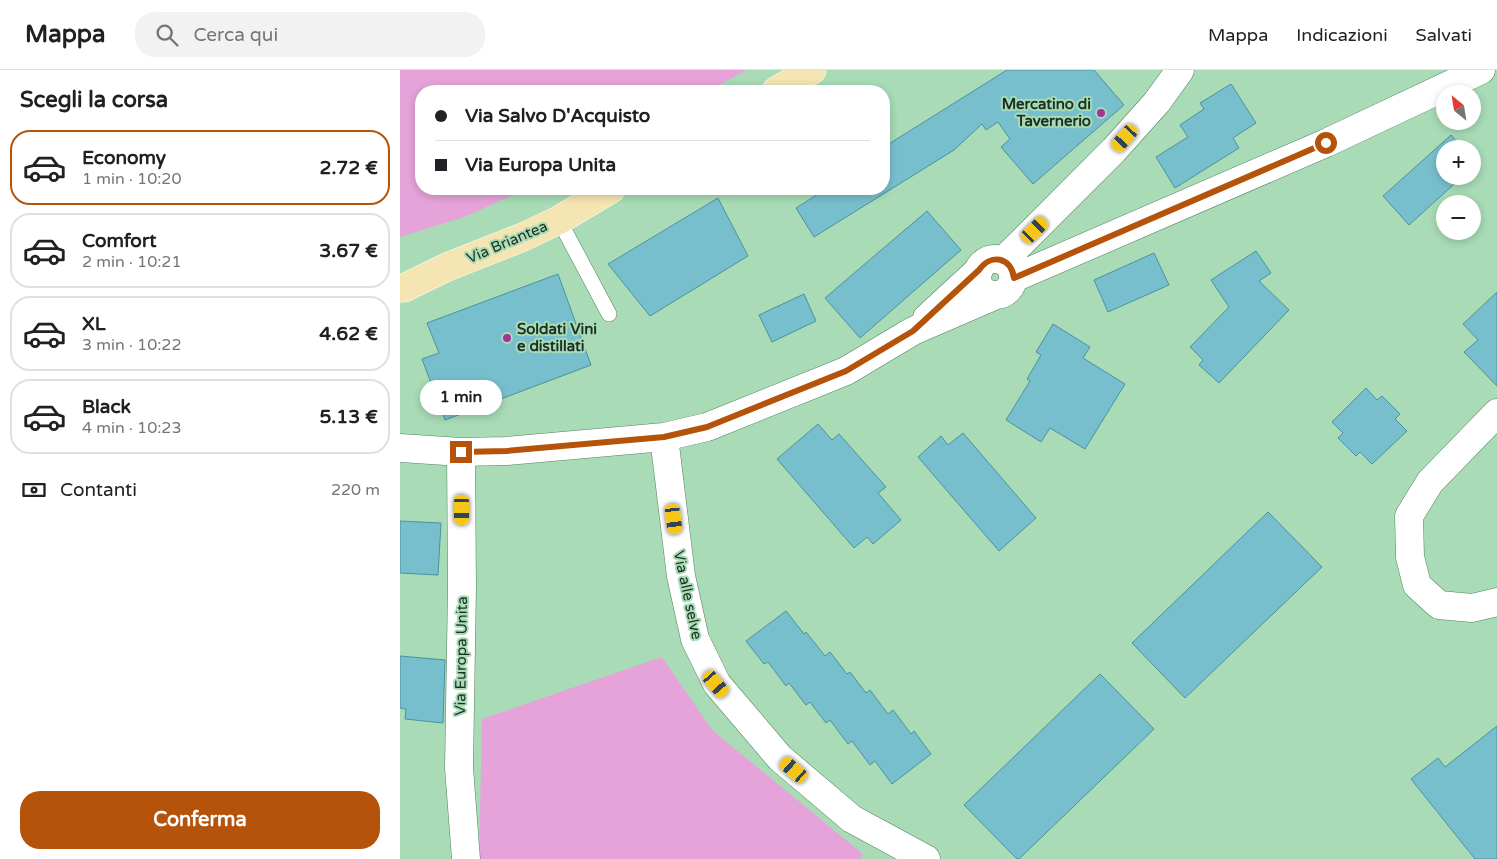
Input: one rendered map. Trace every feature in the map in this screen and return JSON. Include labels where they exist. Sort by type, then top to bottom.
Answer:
[{"type":"main road","points":[[786,85],[812,70]]},
{"type":"main road","name":"Via Briantea","points":[[400,288],[404,288],[447,267],[523,237],[559,220],[601,195]]},
{"type":"street","points":[[997,276],[1157,102],[1180,70]]},
{"type":"street","points":[[400,448],[461,452],[506,451],[664,437],[707,427],[846,371],[913,331],[997,276],[1326,143],[1481,70]]},
{"type":"street","points":[[1456,82],[1497,85]]},
{"type":"street","points":[[1497,413],[1430,482],[1409,516],[1410,557],[1417,585],[1439,605],[1472,608],[1497,602]]},
{"type":"street","name":"Via alle selve","points":[[664,437],[681,576],[695,640],[716,684],[780,758],[852,819],[926,859]]},
{"type":"street","name":"Via Europa Unita","points":[[461,452],[462,587],[459,768],[466,859]]},
{"type":"lane","points":[[559,220],[609,314]]},
{"type":"shaded area","points":[[400,70],[746,70],[720,85],[415,85],[415,195],[514,195],[464,217],[400,237]]},
{"type":"shaded area","points":[[662,657],[712,730],[863,854],[860,859],[479,859],[482,719]]},
{"type":"building","points":[[1007,70],[1094,70],[1124,105],[1033,184],[1001,147],[1010,139],[998,122],[986,130],[982,124],[954,150],[890,190],[890,143]]},
{"type":"building","points":[[1231,84],[1256,123],[1233,138],[1239,148],[1175,188],[1156,157],[1188,137],[1180,125],[1204,109],[1200,103]]},
{"type":"building","points":[[1451,135],[1455,140],[1445,140]]},
{"type":"building","points":[[1436,148],[1436,185],[1453,185],[1442,195],[1436,195],[1436,200],[1409,225],[1383,196]]},
{"type":"building","points":[[817,195],[882,195],[814,237],[796,208]]},
{"type":"building","points":[[718,198],[748,256],[650,316],[608,264]]},
{"type":"building","points":[[927,211],[961,250],[860,338],[825,298]]},
{"type":"building","points":[[1256,251],[1271,273],[1259,281],[1289,310],[1219,383],[1199,365],[1203,360],[1190,347],[1229,307],[1211,280]]},
{"type":"building","points":[[1154,253],[1169,285],[1108,312],[1094,280]]},
{"type":"building","name":"Soldati Vini e distillati","points":[[558,274],[591,365],[445,420],[422,359],[439,353],[427,323]]},
{"type":"building","points":[[1497,292],[1497,386],[1464,352],[1478,340],[1463,324]]},
{"type":"building","points":[[804,294],[816,321],[772,342],[759,315]]},
{"type":"building","points":[[1053,324],[1090,347],[1083,358],[1125,384],[1085,449],[1050,428],[1041,442],[1006,420],[1030,381],[1027,379],[1041,355],[1036,352]]},
{"type":"building","points":[[1366,388],[1377,400],[1382,396],[1400,414],[1395,419],[1407,431],[1372,464],[1360,452],[1356,456],[1338,438],[1343,433],[1332,422]]},
{"type":"building","points":[[818,424],[832,440],[839,434],[886,487],[878,493],[901,520],[873,544],[867,537],[854,548],[777,459]]},
{"type":"building","points":[[963,433],[1036,518],[999,551],[918,457],[941,436],[948,445]]},
{"type":"building","points":[[1268,512],[1322,567],[1185,698],[1132,643]]},
{"type":"building","points":[[400,521],[441,523],[438,575],[400,573]]},
{"type":"building","points":[[786,611],[825,656],[830,652],[847,674],[850,672],[866,693],[870,690],[888,714],[893,710],[911,734],[914,731],[931,754],[892,784],[875,761],[870,765],[852,741],[848,744],[830,720],[826,723],[810,702],[806,705],[789,683],[786,686],[768,662],[764,664],[746,641]]},
{"type":"building","points":[[400,656],[445,660],[443,723],[405,719],[406,709],[400,708]]},
{"type":"building","points":[[1100,674],[1154,729],[1017,859],[964,805]]},
{"type":"building","points":[[1497,726],[1497,859],[1475,859],[1411,779],[1438,758],[1445,767]]},
{"type":"place","name":"Mercatino di Tavernerio","points":[[1101,113]]},
{"type":"place","name":"Soldati Vini e distillati","points":[[507,338]]},
{"type":"route","points":[[461,452],[506,451],[664,437],[707,427],[846,371],[913,331],[989,260],[996,259],[1009,265],[1013,271],[1014,278],[1326,143]]}]
